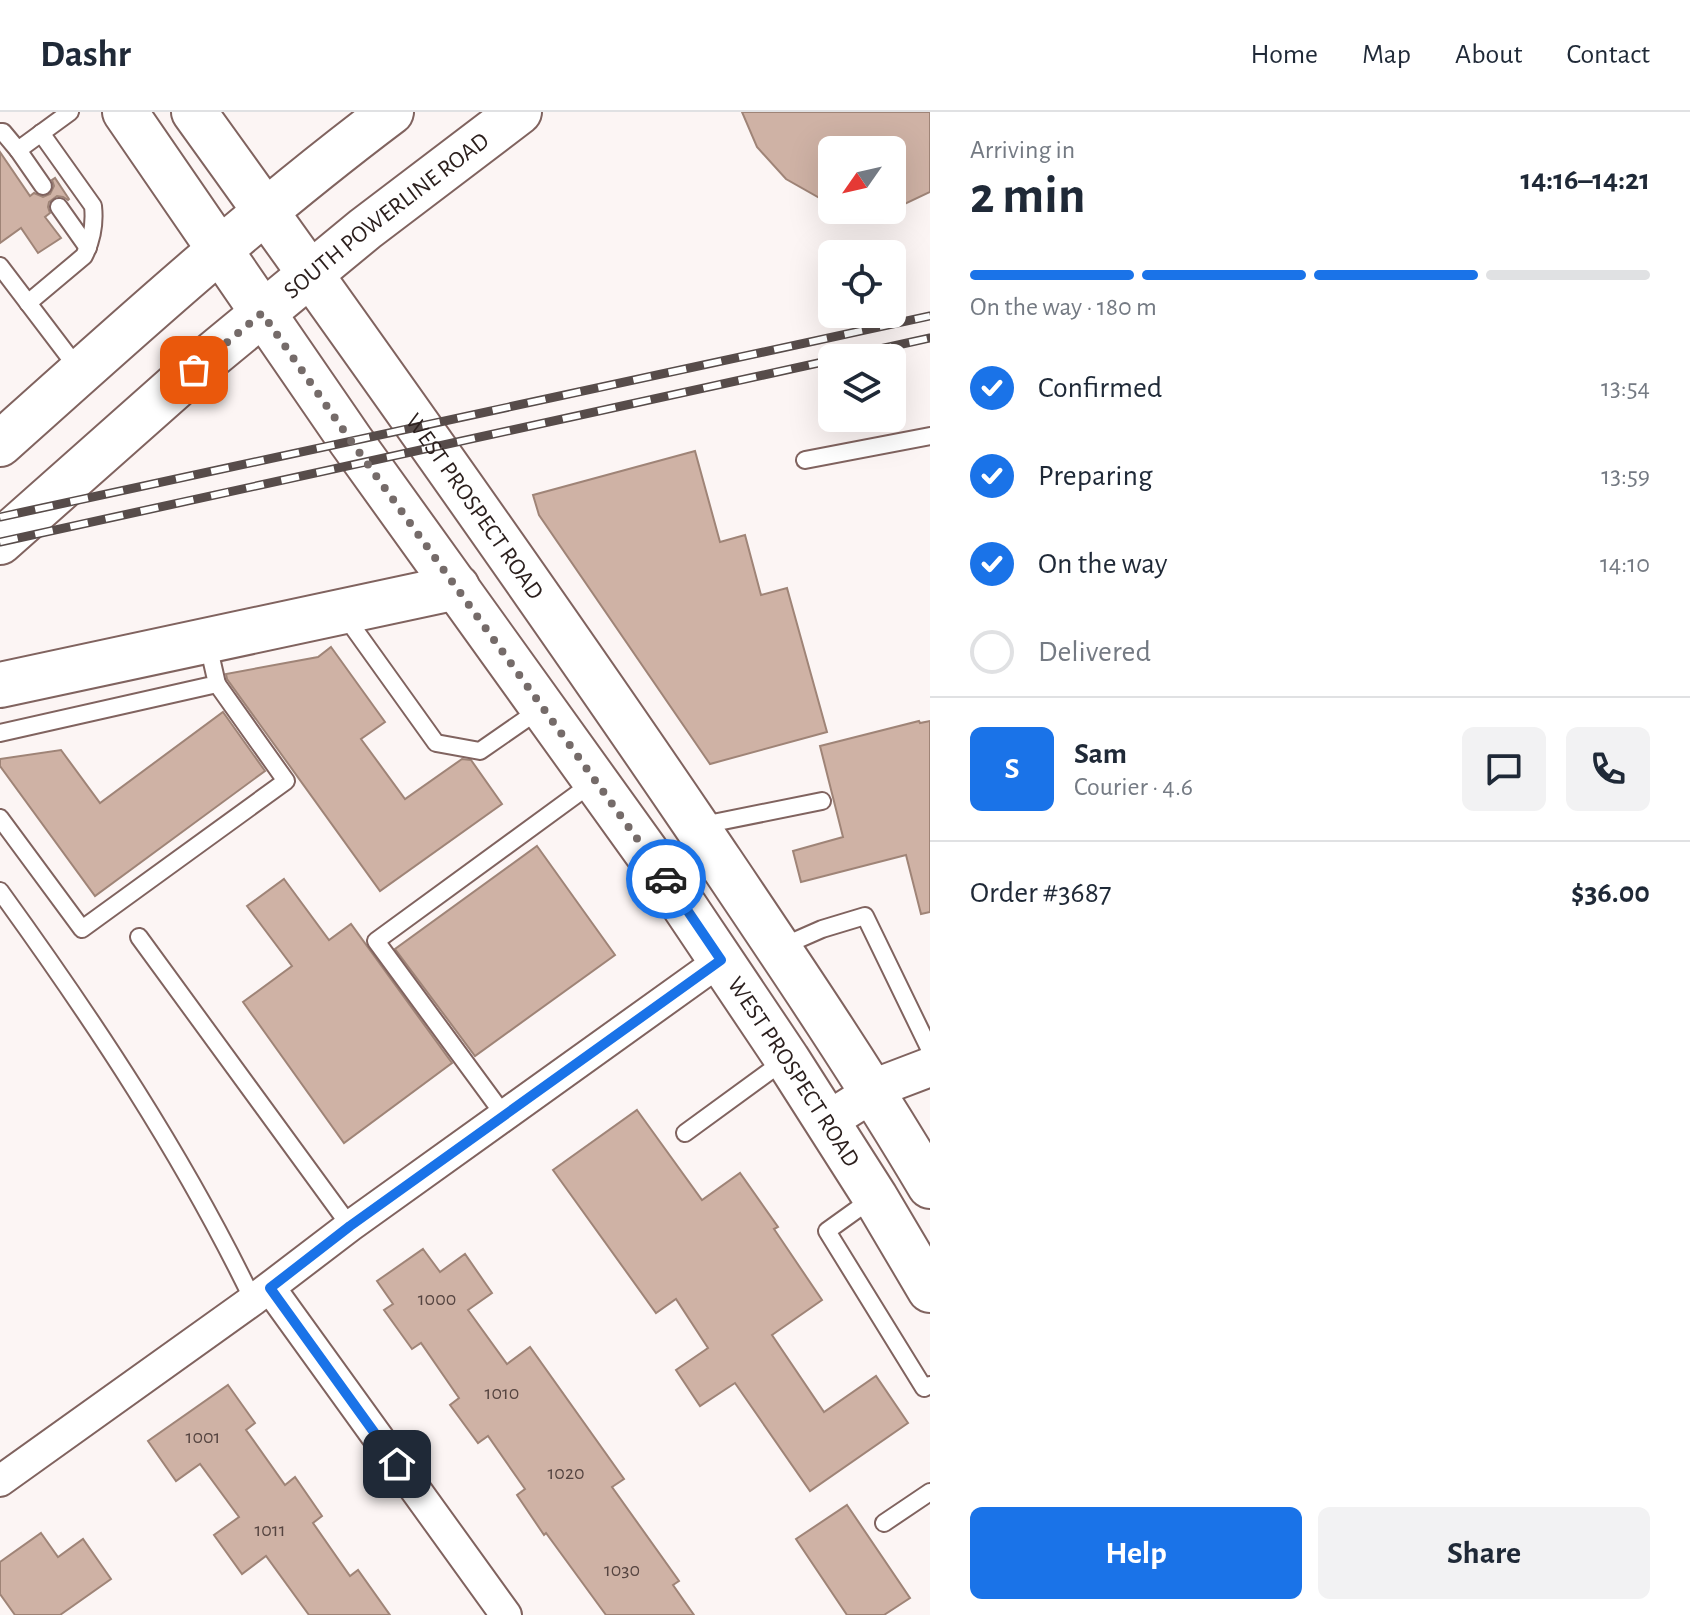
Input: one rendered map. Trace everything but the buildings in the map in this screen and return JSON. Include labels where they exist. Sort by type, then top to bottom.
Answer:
[{"type":"main road","name":"WEST PROSPECT ROAD","points":[[125,112],[333,416],[596,780],[721,960],[875,1197],[930,1290]]},
{"type":"main road","name":"WEST PROSPECT ROAD","points":[[194,112],[452,471],[604,690],[872,1093],[930,1186]]},
{"type":"main road","points":[[0,444],[162,300],[331,157],[391,112]]},
{"type":"main road","name":"SOUTH POWERLINE ROAD","points":[[0,542],[120,434],[310,273],[519,112]]},
{"type":"main road","points":[[0,685],[457,587]]},
{"type":"street","points":[[0,1481],[721,960]]},
{"type":"street","points":[[826,1122],[888,1083],[930,1067]]},
{"type":"street","points":[[262,1294],[506,1615]]},
{"type":"lane","points":[[18,150],[70,112]]},
{"type":"lane","points":[[0,132],[8,137],[43,186]]},
{"type":"lane","points":[[28,303],[84,256],[95,221],[93,206],[41,133]]},
{"type":"lane","points":[[59,207],[88,248]]},
{"type":"lane","points":[[0,266],[81,372]]},
{"type":"lane","points":[[805,460],[930,436]]},
{"type":"lane","points":[[342,612],[436,743],[480,751],[543,707]]},
{"type":"lane","points":[[0,818],[82,929],[286,781],[217,684],[207,640]]},
{"type":"lane","points":[[0,733],[217,684]]},
{"type":"lane","points":[[504,1115],[376,941],[596,780]]},
{"type":"lane","points":[[696,826],[822,801]]},
{"type":"lane","points":[[0,891],[73,992],[170,1143],[228,1248],[262,1294]]},
{"type":"lane","points":[[777,949],[822,929],[865,916],[930,1050]]},
{"type":"lane","points":[[139,937],[350,1226]]},
{"type":"lane","points":[[685,1133],[787,1059]]},
{"type":"lane","points":[[875,1197],[827,1231],[924,1388],[930,1385]]},
{"type":"lane","points":[[884,1523],[930,1492]]},
{"type":"railway","points":[[0,517],[930,316]]},
{"type":"railway","points":[[903,344],[930,338]]},
{"type":"railway","points":[[0,542],[818,363]]},
{"type":"way so far","points":[[194,370],[262,313],[666,879]]},
{"type":"route","points":[[397,1464],[270,1288],[350,1226],[721,960],[666,879]]}]
